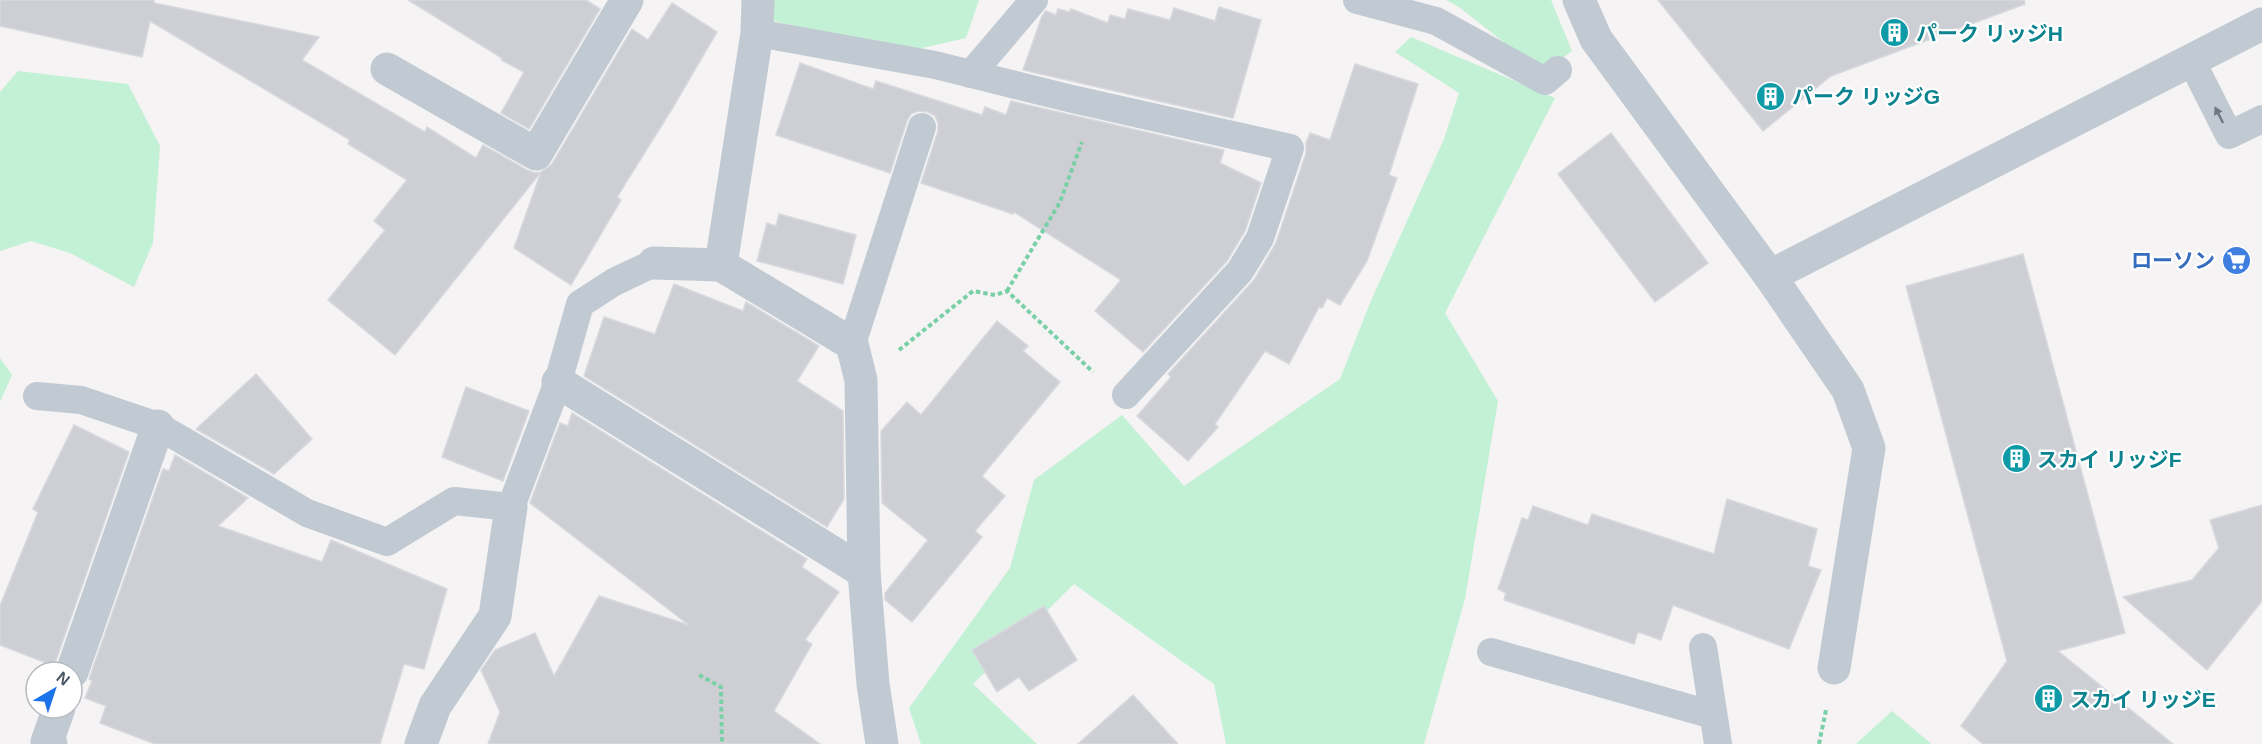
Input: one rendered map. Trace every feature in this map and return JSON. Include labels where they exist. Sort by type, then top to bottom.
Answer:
[{"type":"street","points":[[387,69],[536,154],[627,0]]},
{"type":"street","points":[[721,265],[758,33],[758,0]]},
{"type":"street","points":[[1579,0],[1577,55],[1770,276],[1848,390],[1869,448],[1834,668]]},
{"type":"street","points":[[1770,276],[2262,24]]},
{"type":"street","points":[[654,263],[721,265],[852,344],[861,380],[864,572],[873,684],[882,744]]},
{"type":"street","points":[[558,382],[864,572]]},
{"type":"street","points":[[76,660],[158,426]]},
{"type":"street","points":[[421,744],[435,706],[495,616],[511,507]]},
{"type":"street","points":[[51,744],[47,742],[55,720]]},
{"type":"lane","points":[[971,74],[1034,0]]},
{"type":"lane","points":[[1357,0],[1436,21],[1545,81],[1577,55]]},
{"type":"lane","points":[[758,33],[935,65],[1068,98],[1290,148],[1260,238],[1240,272],[1126,395]]},
{"type":"lane","points":[[2191,60],[2229,135],[2262,119]]},
{"type":"lane","points":[[852,344],[922,127]]},
{"type":"lane","points":[[37,396],[81,400],[158,426],[307,513],[387,542],[454,501],[511,507],[558,382],[580,304],[614,282],[654,263]]},
{"type":"lane","points":[[1703,647],[1718,744]]},
{"type":"lane","points":[[1491,652],[1713,715]]},
{"type":"path","points":[[861,380],[973,291],[995,295],[1007,291],[1060,202],[1097,103]]},
{"type":"path","points":[[1007,291],[1122,400],[1126,395]]},
{"type":"path","points":[[699,675],[722,687],[722,744]]},
{"type":"green space","points":[[774,0],[979,0],[966,38],[904,52],[774,21]]},
{"type":"green space","points":[[1446,0],[1551,0],[1572,51],[1543,73],[1459,7]]},
{"type":"green space","points":[[1411,37],[1555,98],[1445,313],[1498,401],[1465,599],[1424,744],[1226,744],[1214,684],[1074,584],[973,684],[1037,744],[921,744],[909,708],[1010,568],[1034,480],[1122,415],[1184,486],[1340,379],[1370,303],[1444,139],[1459,93],[1395,52]]},
{"type":"green space","points":[[18,71],[128,84],[160,146],[153,243],[134,287],[70,253],[31,241],[0,251],[0,92]]},
{"type":"green space","points":[[0,358],[12,375],[0,402]]},
{"type":"green space","points":[[1892,711],[1929,742],[1931,744],[1856,744]]},
{"type":"building","points":[[0,0],[154,0],[154,3],[319,37],[302,60],[425,132],[427,127],[476,158],[483,145],[527,170],[535,173],[541,172],[395,355],[328,300],[385,230],[374,221],[407,180],[348,144],[350,140],[150,21],[142,57],[0,26]]},
{"type":"building","points":[[408,0],[586,0],[600,9],[529,129],[501,113],[524,72],[501,60],[502,58]]},
{"type":"building","name":"パーク リッジG","points":[[1658,0],[2024,0],[2025,4],[1831,76],[1763,131]]},
{"type":"building","points":[[672,3],[717,32],[617,197],[621,200],[571,285],[514,248],[541,172],[552,164],[632,29],[648,40]]},
{"type":"building","points":[[1219,7],[1261,20],[1233,118],[1023,70],[1042,16],[1046,11],[1056,15],[1058,9],[1069,12],[1071,9],[1108,23],[1110,15],[1125,19],[1128,9],[1170,20],[1174,8],[1215,21]]},
{"type":"building","points":[[800,63],[873,89],[876,81],[982,115],[985,107],[1006,115],[1011,101],[1224,150],[1220,163],[1261,183],[1245,231],[1227,261],[1143,352],[1095,311],[1121,280],[1014,212],[1013,214],[921,183],[938,131],[935,116],[928,112],[918,111],[911,114],[890,173],[776,135]]},
{"type":"building","points":[[1355,64],[1418,84],[1389,175],[1397,178],[1367,261],[1340,305],[1327,298],[1322,308],[1319,307],[1289,364],[1265,351],[1215,424],[1218,427],[1188,461],[1137,416],[1171,377],[1168,374],[1254,280],[1276,243],[1306,153],[1306,143],[1310,133],[1330,140]]},
{"type":"building","points":[[1611,133],[1708,263],[1655,302],[1558,174]]},
{"type":"building","points":[[779,214],[856,235],[843,284],[757,261],[767,223],[776,226]]},
{"type":"building","name":"スカイ リッジF","points":[[2023,254],[2125,633],[2058,651],[2173,744],[1983,744],[1961,726],[2007,661],[1906,286]]},
{"type":"building","points":[[674,284],[743,311],[746,302],[819,346],[797,381],[843,411],[844,499],[827,527],[584,376],[604,317],[655,334]]},
{"type":"building","points":[[997,321],[1028,346],[1023,351],[1060,382],[982,476],[1005,496],[975,531],[982,537],[912,622],[885,600],[885,593],[928,540],[882,503],[881,431],[907,402],[921,415]]},
{"type":"building","points":[[256,374],[312,439],[274,474],[196,429]]},
{"type":"building","points":[[466,387],[529,411],[503,481],[442,457]]},
{"type":"building","points":[[572,413],[807,559],[802,567],[839,592],[805,640],[812,644],[774,711],[820,744],[488,744],[500,712],[481,670],[495,650],[535,633],[554,676],[599,596],[689,625],[530,503],[560,423],[568,426]]},
{"type":"building","points":[[74,425],[129,452],[56,660],[39,660],[0,645],[0,606],[38,512],[33,509]]},
{"type":"building","points":[[175,455],[248,498],[218,526],[322,562],[331,540],[447,589],[424,669],[404,664],[380,744],[155,744],[100,723],[106,706],[85,698],[92,681],[89,679],[163,469],[169,471]]},
{"type":"building","points":[[1727,499],[1817,529],[1808,566],[1821,570],[1789,649],[1673,605],[1661,640],[1638,632],[1634,644],[1504,600],[1506,593],[1498,589],[1522,518],[1528,520],[1533,506],[1588,525],[1592,514],[1714,554]]},
{"type":"building","points":[[2262,505],[2262,601],[2207,670],[2123,597],[2192,580],[2219,548],[2210,520]]},
{"type":"building","points":[[1044,606],[1077,660],[1029,691],[1019,677],[997,692],[972,650]]},
{"type":"building","points":[[1133,695],[1178,744],[1078,744]]},
{"type":"place","name":"パーク リッジH","points":[[1895,33]]},
{"type":"place","name":"パーク リッジG","points":[[1771,96]]},
{"type":"place","name":"ローソン","points":[[2236,260]]},
{"type":"place","name":"スカイ リッジF","points":[[2016,459]]},
{"type":"place","name":"スカイ リッジE","points":[[2049,699]]}]
